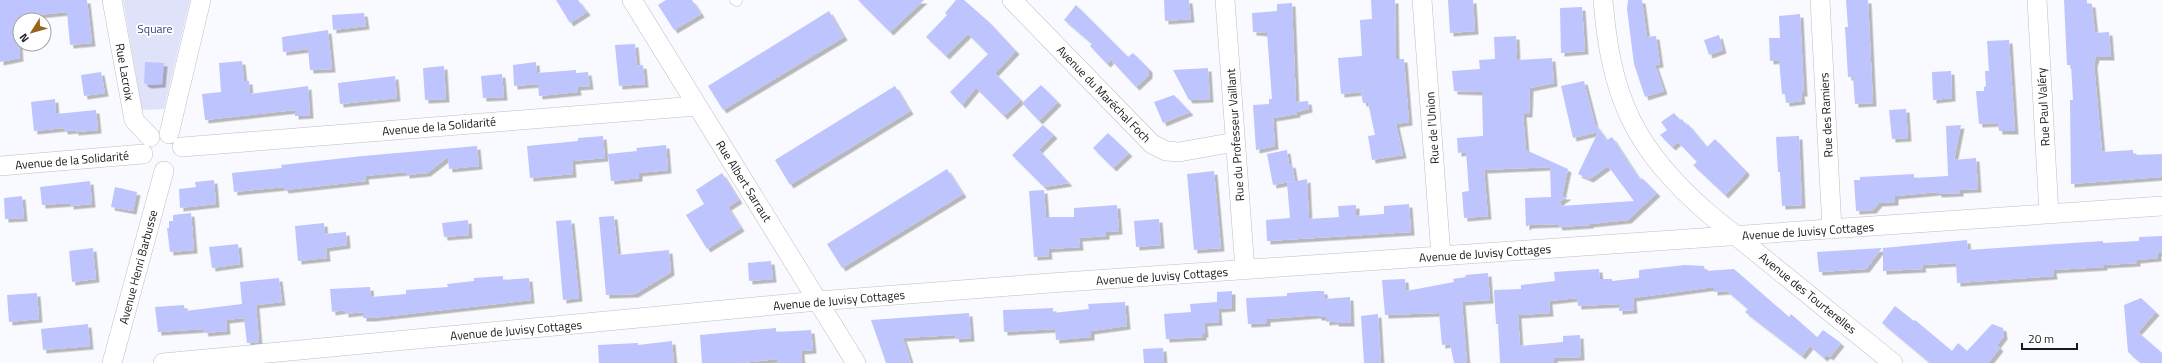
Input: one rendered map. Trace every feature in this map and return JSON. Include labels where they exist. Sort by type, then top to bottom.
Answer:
[{"type":"street","name":"Rue Lacroix","points":[[112,0],[134,120],[147,145]]},
{"type":"street","points":[[175,140],[159,132],[147,145],[147,163],[154,169],[164,171],[172,168],[178,163],[182,155],[175,140],[201,0]]},
{"type":"street","name":"Rue Albert Sarraut","points":[[632,0],[856,363]]},
{"type":"street","name":"Rue du Professeur Vaillant","points":[[1225,0],[1245,270]]},
{"type":"street","name":"Rue de l'Union","points":[[1422,0],[1441,256]]},
{"type":"street","name":"Avenue des Tourterelles","points":[[1603,0],[1611,65],[1623,105],[1641,140],[1661,168],[1683,192],[1893,363]]},
{"type":"street","name":"Rue des Ramiers","points":[[1820,0],[1832,229]]},
{"type":"street","name":"Rue Paul Valéry","points":[[2037,0],[2049,214]]},
{"type":"street","name":"Avenue du Maréchal Foch","points":[[1022,4],[1152,144],[1166,151],[1179,152],[1235,142]]},
{"type":"street","name":"Avenue de la Solidarité","points":[[175,140],[697,106]]},
{"type":"street","name":"Avenue de la Solidarité","points":[[0,166],[147,145]]},
{"type":"street","name":"Avenue Henri Barbusse","points":[[112,363],[164,171]]},
{"type":"street","name":"Avenue de Juvisy Cottages","points":[[163,363],[818,302],[1441,256],[2162,206]]},
{"type":"green space","name":"Square","points":[[123,0],[190,0],[164,109],[142,110]]},
{"type":"building","points":[[0,0],[87,0],[92,43],[70,45],[67,12],[52,14],[52,12],[12,12],[12,52],[20,52],[20,58],[0,62]]},
{"type":"building","points":[[556,0],[578,0],[587,12],[570,23]]},
{"type":"building","points":[[666,0],[692,0],[701,14],[674,30],[658,5]]},
{"type":"building","points":[[858,0],[924,0],[890,32]]},
{"type":"building","points":[[956,0],[964,0],[990,23],[1016,51],[995,73],[1021,100],[1004,116],[976,88],[962,105],[950,92],[988,54],[968,34],[946,56],[926,37],[947,15],[945,13]]},
{"type":"building","points":[[1164,0],[1189,0],[1191,19],[1165,21]]},
{"type":"building","points":[[1371,0],[1395,0],[1396,59],[1404,59],[1409,122],[1396,124],[1403,155],[1372,160],[1368,136],[1375,135],[1368,103],[1363,103],[1361,92],[1341,94],[1338,58],[1362,56],[1360,20],[1372,19]]},
{"type":"building","points":[[1448,0],[1473,0],[1475,31],[1450,33]]},
{"type":"building","points":[[1628,0],[1642,0],[1647,37],[1656,36],[1660,64],[1655,65],[1664,91],[1645,97],[1634,64],[1627,9]]},
{"type":"building","points":[[1846,0],[1868,0],[1873,103],[1855,104],[1853,77],[1848,77],[1845,27],[1848,27]]},
{"type":"building","points":[[2064,0],[2087,0],[2087,4],[2092,4],[2095,33],[2109,32],[2111,57],[2096,57],[2094,64],[2102,152],[2133,150],[2133,155],[2162,154],[2161,177],[2071,184],[2070,100],[2073,100],[2071,65],[2067,65]]},
{"type":"building","points":[[1292,3],[1296,102],[1308,101],[1309,109],[1297,112],[1297,114],[1273,118],[1275,146],[1256,150],[1253,105],[1269,104],[1269,99],[1272,99],[1267,33],[1253,32],[1252,13],[1277,11],[1277,4]]},
{"type":"building","points":[[1076,5],[1128,57],[1133,53],[1149,69],[1149,75],[1136,87],[1111,60],[1107,64],[1090,46],[1092,44],[1064,20]]},
{"type":"building","points":[[1582,7],[1585,51],[1561,53],[1560,8]]},
{"type":"building","points":[[829,11],[844,37],[723,110],[708,86]]},
{"type":"building","points":[[364,13],[366,26],[333,30],[332,15]]},
{"type":"building","points":[[1800,14],[1804,93],[1801,93],[1802,101],[1786,103],[1785,94],[1782,94],[1779,60],[1770,61],[1769,38],[1780,38],[1779,16]]},
{"type":"building","points":[[328,30],[332,69],[310,70],[308,49],[283,52],[282,37]]},
{"type":"building","points":[[1719,35],[1723,50],[1709,55],[1704,40]]},
{"type":"building","points":[[1516,36],[1517,60],[1552,58],[1554,83],[1530,88],[1529,114],[1523,114],[1526,150],[1568,169],[1562,196],[1568,196],[1561,201],[1560,206],[1634,201],[1608,166],[1590,179],[1578,174],[1598,132],[1573,138],[1561,86],[1584,81],[1595,124],[1607,140],[1612,137],[1640,180],[1642,178],[1657,193],[1628,220],[1590,225],[1559,227],[1558,224],[1529,225],[1526,227],[1525,198],[1551,197],[1550,167],[1484,170],[1488,216],[1464,218],[1462,192],[1469,191],[1466,152],[1458,153],[1457,138],[1483,136],[1482,92],[1454,91],[1452,71],[1480,69],[1479,60],[1495,59],[1494,37]]},
{"type":"building","points":[[2009,40],[2015,131],[1999,131],[1998,123],[1979,124],[1976,91],[1984,91],[1984,87],[1986,86],[1985,71],[1989,71],[1987,41]]},
{"type":"building","points":[[635,44],[637,66],[643,65],[645,84],[619,86],[615,45]]},
{"type":"building","points":[[242,61],[244,81],[249,81],[250,94],[308,86],[310,115],[295,116],[295,110],[205,120],[202,94],[221,92],[219,63]]},
{"type":"building","points":[[145,62],[164,63],[162,84],[148,85],[144,83]]},
{"type":"building","points":[[536,62],[537,73],[576,70],[576,73],[588,72],[590,86],[577,87],[578,92],[539,96],[538,84],[514,86],[513,65]]},
{"type":"building","points":[[444,66],[446,99],[425,100],[423,68]]},
{"type":"building","points":[[1208,68],[1210,99],[1189,100],[1173,70]]},
{"type":"building","points":[[1951,71],[1952,98],[1933,100],[1932,72]]},
{"type":"building","points":[[101,72],[105,93],[84,96],[81,75]]},
{"type":"building","points":[[502,74],[504,97],[483,98],[481,76]]},
{"type":"building","points":[[395,76],[397,98],[340,104],[338,83]]},
{"type":"building","points":[[1041,85],[1058,102],[1039,121],[1022,103]]},
{"type":"building","points":[[895,86],[910,111],[790,185],[775,160]]},
{"type":"building","points":[[1174,95],[1190,112],[1163,123],[1154,102]]},
{"type":"building","points":[[55,99],[56,114],[96,110],[98,130],[75,132],[75,130],[64,131],[64,128],[34,131],[31,102]]},
{"type":"building","points":[[1906,109],[1908,138],[1892,139],[1889,110]]},
{"type":"building","points":[[1674,113],[1680,120],[1682,119],[1686,125],[1688,124],[1707,147],[1715,139],[1746,171],[1745,174],[1725,195],[1693,165],[1697,162],[1678,142],[1672,147],[1660,135],[1667,130],[1661,122]]},
{"type":"building","points":[[1043,125],[1054,135],[1039,150],[1069,183],[1044,187],[1012,155]]},
{"type":"building","points":[[1961,125],[1954,160],[1976,158],[1978,189],[1960,190],[1960,193],[1938,194],[1938,192],[1895,196],[1895,202],[1879,203],[1873,210],[1856,211],[1854,180],[1860,180],[1860,177],[1914,174],[1914,178],[1948,176],[1946,126]]},
{"type":"building","points":[[1108,133],[1129,153],[1113,168],[1093,148]]},
{"type":"building","points":[[603,136],[605,158],[572,161],[573,174],[530,178],[527,146],[578,141],[578,138]]},
{"type":"building","points":[[1799,136],[1802,205],[1782,206],[1776,137]]},
{"type":"building","points":[[666,145],[668,170],[639,173],[639,178],[611,181],[608,154],[637,151],[636,148]]},
{"type":"building","points":[[477,146],[479,166],[449,169],[448,157],[427,173],[406,175],[406,172],[365,176],[366,181],[285,190],[284,187],[234,192],[232,173],[282,168],[281,165]]},
{"type":"building","points":[[1287,150],[1289,165],[1292,164],[1295,181],[1273,185],[1267,154]]},
{"type":"building","points":[[947,169],[963,194],[842,268],[827,244]]},
{"type":"building","points":[[1214,171],[1221,248],[1194,250],[1187,174]]},
{"type":"building","points":[[722,173],[739,200],[728,207],[741,228],[707,249],[686,215],[704,204],[696,190]]},
{"type":"building","points":[[1307,179],[1309,219],[1339,217],[1338,206],[1356,205],[1356,216],[1384,214],[1384,206],[1409,204],[1411,232],[1267,241],[1266,220],[1290,218],[1287,183]]},
{"type":"building","points":[[214,180],[216,204],[180,208],[179,189],[196,187],[195,182]]},
{"type":"building","points":[[90,181],[92,204],[70,206],[70,203],[42,205],[40,187]]},
{"type":"building","points":[[115,187],[137,192],[133,211],[111,207]]},
{"type":"building","points":[[1044,190],[1046,217],[1074,217],[1074,208],[1117,205],[1119,231],[1106,232],[1106,236],[1079,238],[1080,247],[1048,249],[1049,256],[1034,257],[1029,191]]},
{"type":"building","points":[[22,196],[24,218],[5,219],[4,198]]},
{"type":"building","points":[[191,213],[194,250],[170,252],[167,228],[169,228],[169,221],[173,221],[173,215]]},
{"type":"building","points":[[614,216],[618,255],[669,250],[671,272],[635,294],[606,295],[599,217]]},
{"type":"building","points":[[1159,219],[1161,245],[1136,247],[1134,221]]},
{"type":"building","points":[[468,220],[469,235],[444,237],[442,223]]},
{"type":"building","points":[[571,220],[579,298],[563,300],[556,221]]},
{"type":"building","points":[[324,223],[325,234],[346,232],[347,245],[326,248],[327,258],[298,261],[295,226]]},
{"type":"building","points":[[2162,236],[2162,253],[2158,253],[2158,258],[2137,260],[2137,263],[2104,265],[2104,267],[2053,270],[2054,276],[1957,283],[1956,263],[1922,265],[1923,269],[1883,271],[1883,248],[1967,240],[1968,250],[2103,241],[2103,243],[2139,241],[2139,237]]},
{"type":"building","points":[[238,244],[240,264],[212,268],[209,247]]},
{"type":"building","points":[[93,248],[96,279],[72,282],[69,251]]},
{"type":"building","points":[[1882,248],[1866,269],[1819,272],[1817,252]]},
{"type":"building","points":[[771,261],[773,279],[749,281],[748,263]]},
{"type":"building","points":[[1685,265],[1704,266],[1705,271],[1734,269],[1789,317],[1791,314],[1817,337],[1802,356],[1745,312],[1748,309],[1727,291],[1714,292],[1714,287],[1633,298],[1634,310],[1619,311],[1619,304],[1578,306],[1577,298],[1549,301],[1550,313],[1518,315],[1520,346],[1563,342],[1563,336],[1580,335],[1581,357],[1554,358],[1554,363],[1500,363],[1498,324],[1496,324],[1494,290],[1521,289],[1521,285],[1555,281],[1554,272],[1599,269],[1600,279],[1612,279],[1612,281],[1639,278],[1639,270]]},
{"type":"building","points":[[1488,273],[1490,300],[1462,302],[1467,363],[1454,363],[1450,344],[1442,345],[1439,313],[1385,315],[1382,280],[1405,279],[1406,291],[1454,282],[1453,279],[1466,277],[1465,275]]},
{"type":"building","points":[[503,276],[503,280],[529,278],[531,300],[372,318],[363,318],[363,312],[345,314],[345,310],[332,312],[330,289],[370,287],[371,297],[406,294],[406,290],[448,287],[447,284],[474,281],[474,278]]},
{"type":"building","points":[[279,278],[282,302],[256,305],[259,342],[247,343],[244,318],[226,320],[227,331],[205,333],[204,329],[158,332],[155,307],[184,305],[185,311],[242,304],[240,282]]},
{"type":"building","points":[[1232,291],[1232,308],[1218,309],[1219,322],[1204,323],[1205,334],[1203,334],[1203,337],[1166,339],[1164,314],[1191,312],[1190,304],[1217,302],[1217,292]]},
{"type":"building","points":[[1324,291],[1325,299],[1350,297],[1351,323],[1335,323],[1335,321],[1326,322],[1326,317],[1318,317],[1318,315],[1267,319],[1267,323],[1248,324],[1246,298],[1287,296],[1287,293]]},
{"type":"building","points":[[37,293],[39,319],[9,322],[7,295]]},
{"type":"building","points":[[2141,298],[2156,312],[2138,332],[2162,353],[2162,363],[2141,363],[2128,352],[2124,305]]},
{"type":"building","points":[[1125,302],[1127,326],[1091,331],[1091,337],[1056,340],[1055,329],[1004,332],[1003,310],[1053,308],[1053,313],[1089,309],[1088,304]]},
{"type":"building","points":[[1895,306],[1914,321],[1915,320],[1952,351],[1958,343],[1967,351],[1992,324],[2003,328],[2004,336],[1997,345],[2000,348],[1988,363],[1930,363],[1882,323]]},
{"type":"building","points":[[969,313],[971,338],[956,339],[955,335],[903,338],[911,363],[886,363],[871,320]]},
{"type":"building","points":[[1378,314],[1381,363],[1364,363],[1361,316]]},
{"type":"building","points":[[88,324],[90,346],[43,350],[41,329]]},
{"type":"building","points":[[776,328],[776,332],[811,330],[813,350],[801,351],[802,363],[777,363],[777,359],[741,363],[702,363],[700,335]]},
{"type":"building","points":[[1823,330],[1841,343],[1830,357],[1827,355],[1824,358],[1810,346]]},
{"type":"building","points":[[672,341],[674,363],[599,363],[598,345],[638,343],[638,345]]},
{"type":"building","points":[[1163,348],[1164,363],[1144,363],[1143,349]]}]
